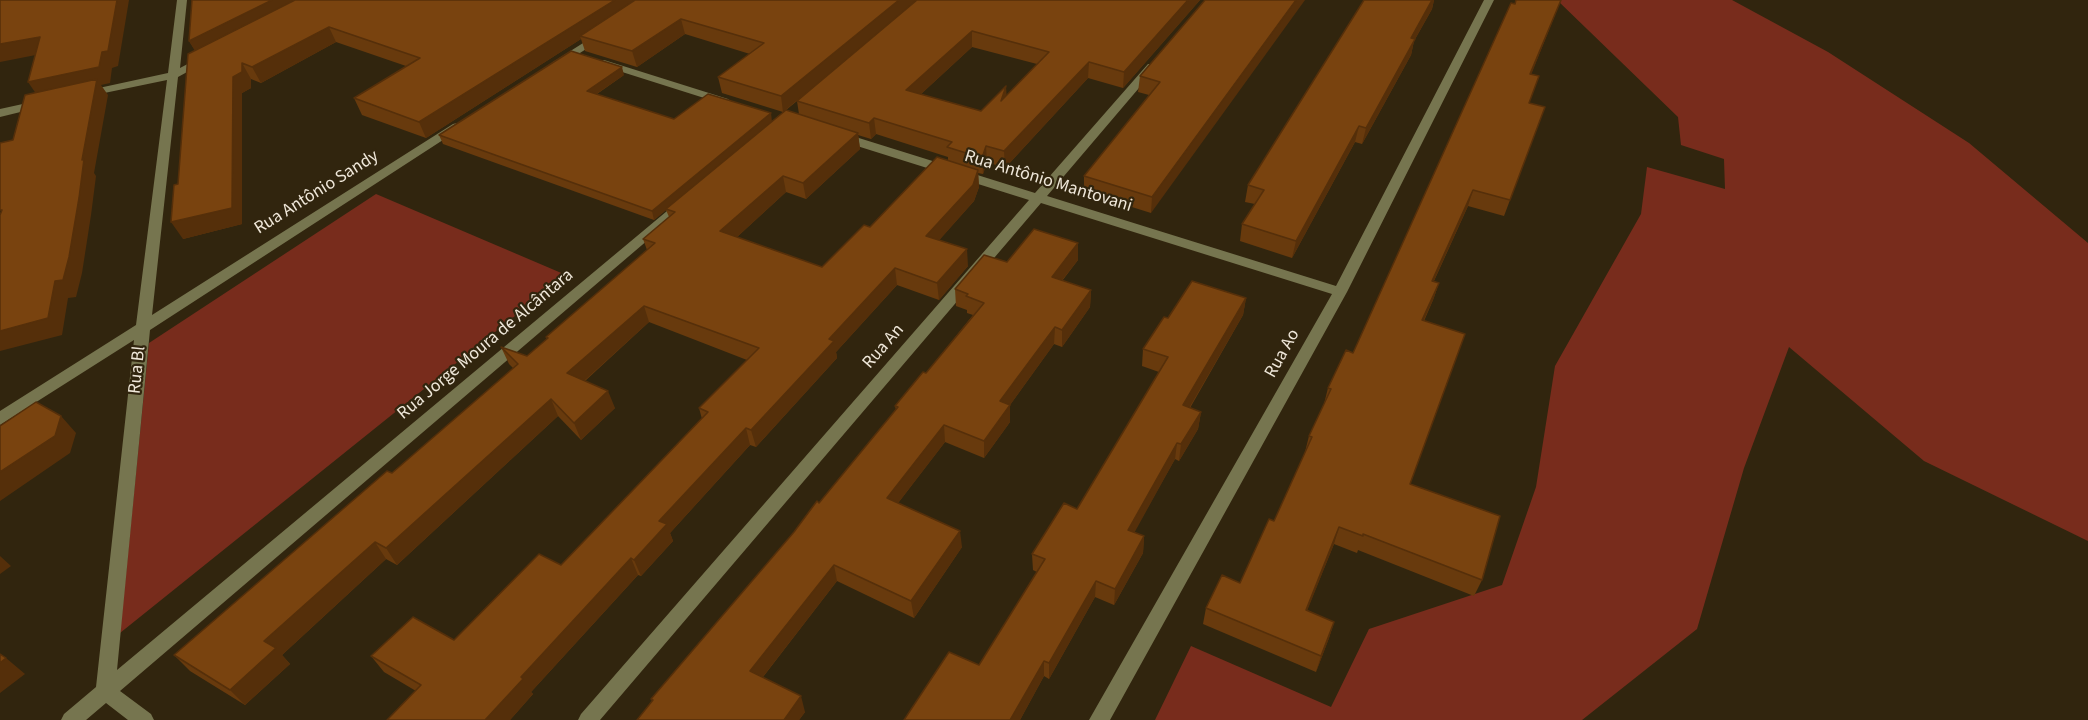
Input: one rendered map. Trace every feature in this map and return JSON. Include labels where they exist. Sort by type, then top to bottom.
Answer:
[{"type":"street","name":"Rua Bl","points":[[105,692],[143,327],[182,0]]},
{"type":"street","name":"Rua Ao","points":[[1098,720],[1340,292],[1489,0]]},
{"type":"street","points":[[552,66],[584,57],[609,30]]},
{"type":"street","points":[[0,112],[174,75],[217,54]]},
{"type":"street","name":"Rua An","points":[[588,720],[1162,54]]},
{"type":"street","points":[[584,57],[739,106]]},
{"type":"street","name":"Rua Antônio Sandy","points":[[0,419],[472,117]]},
{"type":"street","name":"Rua Antônio Mantovani","points":[[828,133],[1340,292]]},
{"type":"street","name":"Rua Jorge Moura de Alcântara","points":[[71,720],[692,197]]},
{"type":"street","points":[[105,692],[144,720]]},
{"type":"shaded area","points":[[1557,0],[1732,0],[1828,52],[1969,143],[2088,243],[2088,541],[1924,461],[1789,347],[1744,468],[1697,629],[1582,720],[1155,720],[1191,646],[1331,707],[1369,629],[1502,585],[1536,487],[1555,366],[1641,214],[1647,167],[1725,189],[1724,159],[1681,145],[1678,117]]},
{"type":"shaded area","points":[[376,194],[566,275],[120,633],[149,343]]},
{"type":"building","points":[[0,0],[117,0],[108,51],[102,52],[99,67],[28,82],[40,37],[0,44]]},
{"type":"building","points":[[192,0],[272,0],[189,41]]},
{"type":"building","points":[[295,0],[615,0],[419,122],[354,98],[420,58],[329,27],[252,67],[242,63],[242,72],[233,77],[232,208],[171,222],[174,185],[178,184],[188,54]]},
{"type":"building","points":[[635,0],[899,0],[781,96],[718,77],[764,43],[681,19],[632,51],[580,36]]},
{"type":"building","points":[[917,0],[1188,0],[1124,72],[1089,62],[1004,151],[986,146],[982,158],[947,147],[952,142],[874,118],[869,123],[797,101]],"holes":[[[972,31],[1049,52],[1001,101],[1006,86],[981,111],[906,90]]]},
{"type":"building","points":[[1205,0],[1296,0],[1152,197],[1084,176],[1160,82],[1140,76]]},
{"type":"building","points":[[1364,0],[1432,0],[1411,38],[1415,39],[1366,128],[1359,126],[1296,241],[1242,224],[1264,190],[1248,185]]},
{"type":"building","points":[[1516,0],[1561,0],[1530,74],[1539,76],[1529,103],[1545,107],[1510,200],[1473,190],[1432,281],[1439,283],[1422,320],[1465,334],[1410,484],[1500,516],[1482,580],[1339,527],[1306,610],[1334,622],[1321,656],[1206,608],[1222,575],[1240,583],[1269,519],[1274,521],[1312,437],[1309,436],[1331,389],[1328,388],[1346,350],[1353,353],[1511,3],[1515,4]]},
{"type":"building","points":[[571,51],[622,67],[587,91],[674,119],[708,94],[771,113],[652,211],[439,135]]},
{"type":"building","points":[[97,79],[82,160],[84,159],[79,198],[63,280],[55,281],[48,318],[0,331],[0,215],[2,210],[0,210],[0,143],[13,140],[25,95]]},
{"type":"building","points":[[786,110],[858,133],[803,183],[783,176],[720,231],[822,267],[864,225],[870,227],[937,157],[978,170],[973,185],[926,236],[967,249],[937,283],[895,268],[829,339],[834,341],[751,430],[746,428],[659,521],[667,524],[634,560],[631,558],[521,677],[523,679],[485,720],[387,720],[421,685],[371,656],[413,617],[454,640],[539,554],[561,565],[708,412],[699,408],[759,348],[644,306],[567,373],[608,391],[574,423],[551,399],[386,548],[375,542],[264,641],[276,648],[230,690],[174,655],[387,471],[392,473],[518,364],[501,347],[527,356],[655,243],[643,239],[675,212],[666,209]]},
{"type":"building","points":[[1034,229],[1078,243],[1052,277],[1091,290],[1062,330],[1055,327],[1000,401],[1010,405],[984,441],[944,425],[887,498],[960,531],[911,601],[834,565],[750,671],[801,696],[784,720],[637,720],[653,700],[651,699],[898,407],[895,406],[923,372],[926,373],[984,303],[955,289],[984,255],[1007,262]]},
{"type":"building","points":[[1192,281],[1246,298],[1183,405],[1201,412],[1181,444],[1177,443],[1128,530],[1144,536],[1115,589],[1096,581],[1049,663],[1044,661],[1010,720],[904,720],[949,652],[979,665],[1045,559],[1032,554],[1064,503],[1077,509],[1168,357],[1143,349],[1164,317],[1168,318]]},
{"type":"building","points":[[36,402],[61,416],[55,436],[0,472],[0,426]]},
{"type":"building","points":[[0,654],[6,658],[0,663]]}]
